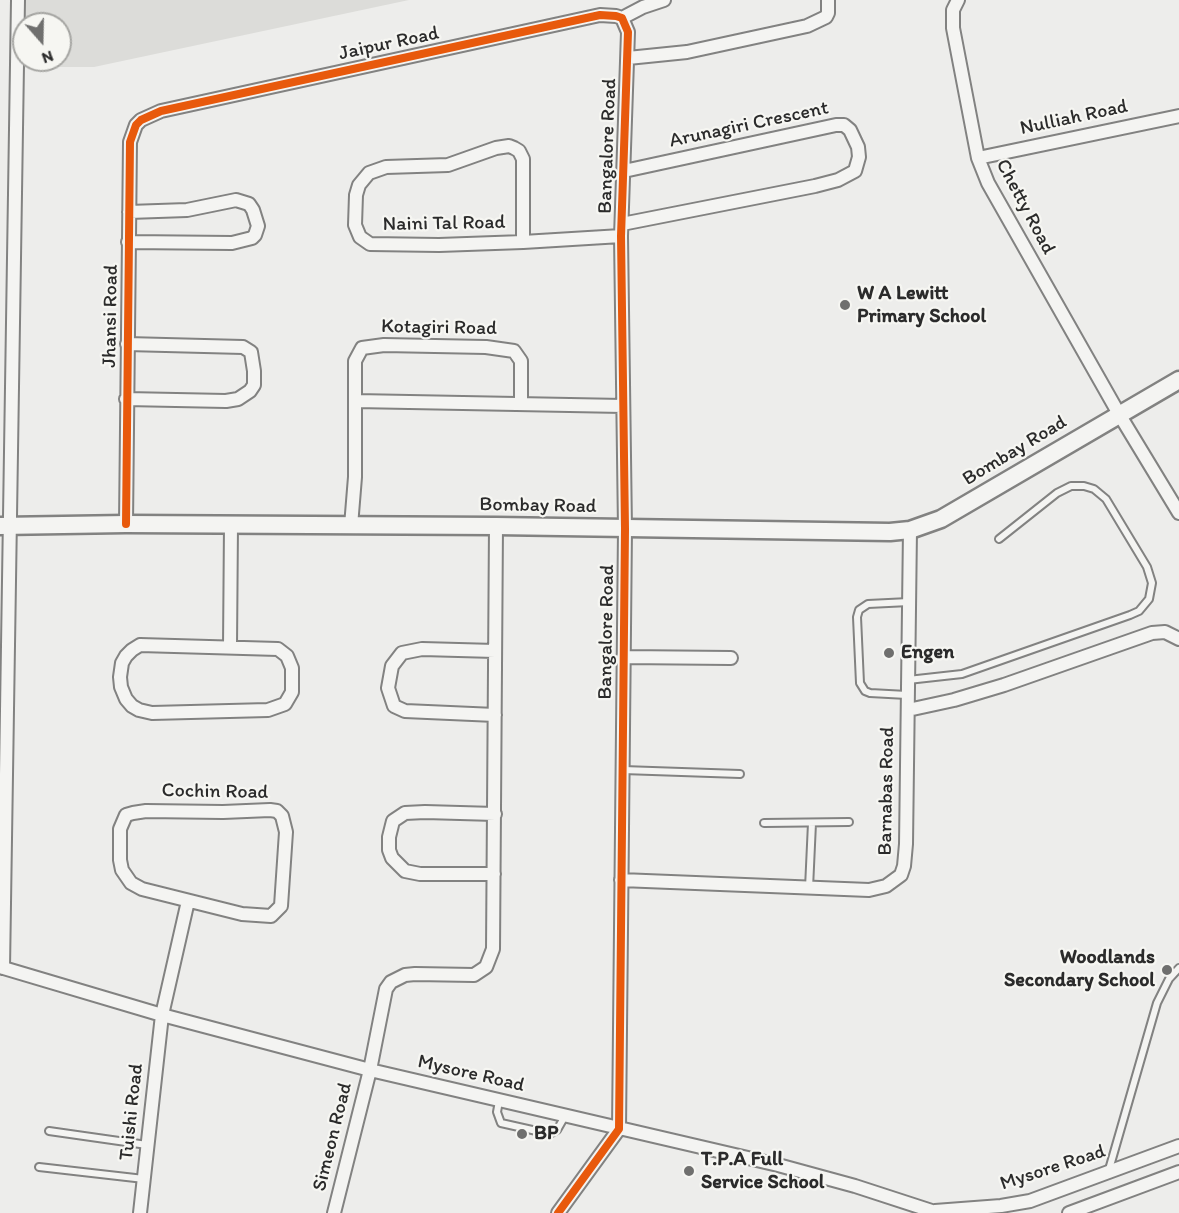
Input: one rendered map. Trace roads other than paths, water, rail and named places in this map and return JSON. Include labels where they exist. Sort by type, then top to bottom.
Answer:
[{"type":"street","points":[[2,968],[5,526],[18,0]]},
{"type":"street","points":[[622,18],[643,7],[664,0]]},
{"type":"street","points":[[628,58],[687,52],[807,26],[826,17],[828,0]]},
{"type":"street","name":"Chetty Road","points":[[957,0],[953,10],[953,28],[978,158],[1004,214],[1179,513]]},
{"type":"street","name":"Jaipur Road","points":[[148,115],[600,15],[622,18]]},
{"type":"street","name":"Bangalore Road","points":[[619,1129],[625,529],[621,230],[628,58],[628,32],[622,18]]},
{"type":"street","name":"Jhansi Road","points":[[126,524],[130,142],[136,125],[148,115]]},
{"type":"street","name":"Nulliah Road","points":[[978,158],[1179,116]]},
{"type":"street","name":"Arunagiri Crescent","points":[[621,230],[838,180],[855,171],[859,157],[858,147],[850,130],[836,125],[624,171]]},
{"type":"street","name":"Naini Tal Road","points":[[523,242],[523,159],[519,151],[509,146],[496,148],[448,165],[386,167],[369,173],[358,185],[355,212],[357,233],[370,244],[439,245],[523,242],[621,230]]},
{"type":"street","name":"Jhansi Road","points":[[128,242],[244,242],[255,235],[258,226],[249,204],[236,200],[187,210],[129,212]]},
{"type":"street","name":"Jhansi Road","points":[[126,399],[226,401],[238,399],[250,391],[254,385],[251,352],[243,346],[127,344]]},
{"type":"street","name":"Kotagiri Road","points":[[351,526],[356,477],[355,361],[358,353],[368,346],[384,345],[486,347],[514,351],[521,361],[521,404]]},
{"type":"street","name":"Bombay Road","points":[[5,526],[126,524],[496,526],[890,532],[910,530],[941,519],[1179,380]]},
{"type":"street","points":[[356,400],[623,406]]},
{"type":"street","points":[[230,646],[231,525]]},
{"type":"street","points":[[495,814],[405,813],[393,821],[389,837],[389,850],[392,858],[405,871],[420,874],[494,874],[495,814],[496,526]]},
{"type":"street","name":"Barnabas Road","points":[[621,880],[869,890],[886,886],[901,875],[906,844],[910,530]]},
{"type":"street","points":[[908,710],[931,706],[1004,685],[1152,633],[1165,632],[1179,639]]},
{"type":"street","points":[[140,645],[230,646],[267,647],[284,652],[292,668],[292,692],[289,700],[268,710],[152,713],[139,710],[126,699],[121,687],[122,663],[132,650],[140,645]]},
{"type":"street","points":[[495,651],[422,649],[402,653],[392,666],[388,688],[394,706],[405,711],[495,715]]},
{"type":"street","points":[[623,657],[731,658]]},
{"type":"street","name":"Cochin Road","points":[[146,811],[277,811],[285,824],[286,832],[283,894],[278,912],[266,917],[242,914],[188,901],[142,889],[126,877],[120,860],[119,837],[122,820],[126,815],[146,811]]},
{"type":"street","name":"Simeon Road","points":[[334,1213],[370,1070],[386,989],[398,977],[415,974],[474,975],[486,967],[493,949],[494,874]]},
{"type":"street","points":[[162,1015],[188,901]]},
{"type":"street","name":"Mysore Road","points":[[2,968],[162,1015],[370,1070],[800,1171],[855,1185],[936,1212],[1030,1201],[1179,1146]]},
{"type":"street","name":"Tuishi Road","points":[[140,1213],[162,1015]]},
{"type":"street","points":[[558,1213],[619,1129]]},
{"type":"street","points":[[1069,1213],[1179,1172]]},
{"type":"lane","points":[[908,680],[962,674],[1130,615],[1139,610],[1149,599],[1152,583],[1147,567],[1106,499],[1094,489],[1071,486],[1057,493],[999,539]]},
{"type":"lane","points":[[908,695],[865,691],[860,683],[857,617],[859,610],[868,604],[909,602]]},
{"type":"lane","points":[[622,770],[740,774]]},
{"type":"lane","points":[[764,823],[849,822]]},
{"type":"lane","points":[[809,888],[812,823]]},
{"type":"lane","points":[[1108,1173],[1157,1003],[1169,979],[1179,968]]},
{"type":"lane","points":[[499,1101],[497,1112],[501,1123],[550,1134],[557,1130],[565,1116]]},
{"type":"lane","points":[[49,1131],[148,1145]]},
{"type":"lane","points":[[39,1167],[144,1179]]},
{"type":"place","name":"W A Lewitt Primary School","points":[[845,305]]},
{"type":"place","name":"Engen","points":[[889,653]]},
{"type":"place","name":"Woodlands Secondary School","points":[[1167,970]]},
{"type":"place","name":"BP","points":[[522,1134]]},
{"type":"place","name":"T.P.A Full Service School","points":[[689,1171]]}]
